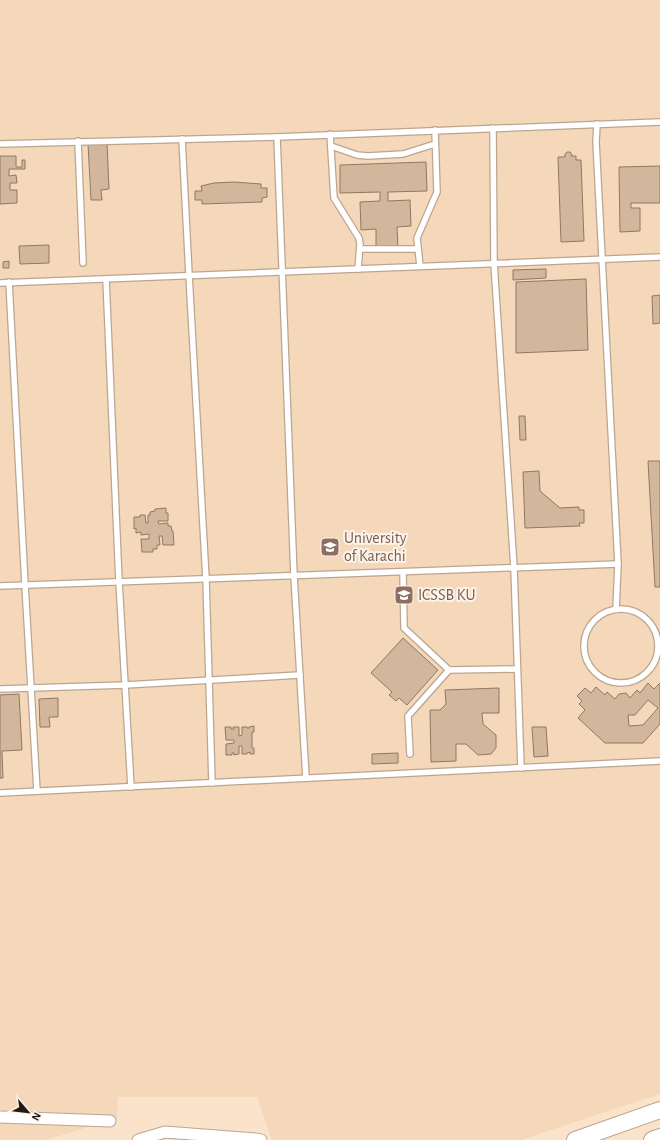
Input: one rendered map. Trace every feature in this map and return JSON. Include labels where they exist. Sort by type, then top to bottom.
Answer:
[{"type":"main road","points":[[575,1140],[660,1110]]},
{"type":"main road","points":[[652,1140],[660,1137]]},
{"type":"street","points":[[0,1118],[110,1121]]},
{"type":"street","points":[[138,1140],[166,1136],[261,1140]]},
{"type":"lane","points":[[0,144],[277,136],[660,122]]},
{"type":"lane","points":[[597,124],[596,142],[618,564],[616,609]]},
{"type":"lane","points":[[493,128],[494,263],[514,568],[521,768]]},
{"type":"lane","points":[[420,266],[418,238],[437,192],[435,130]]},
{"type":"lane","points":[[330,134],[334,198],[359,238],[360,249],[358,269]]},
{"type":"lane","points":[[277,136],[294,576],[306,778]]},
{"type":"lane","points":[[182,139],[206,579],[212,783]]},
{"type":"lane","points":[[78,141],[83,263]]},
{"type":"lane","points":[[331,146],[357,155],[375,156],[402,154],[435,144]]},
{"type":"lane","points":[[360,249],[418,249]]},
{"type":"lane","points":[[0,283],[494,263],[660,258]]},
{"type":"lane","points":[[106,279],[119,582],[131,787]]},
{"type":"lane","points":[[9,282],[37,791]]},
{"type":"lane","points":[[0,586],[618,564]]},
{"type":"lane","points":[[402,572],[404,628],[450,670],[517,669]]},
{"type":"lane","points":[[616,609],[634,611],[649,620],[657,636],[658,654],[650,670],[635,680],[618,683],[601,677],[589,664],[584,647],[588,629],[600,616],[616,609]]},
{"type":"lane","points":[[410,754],[408,716],[450,670]]},
{"type":"lane","points":[[0,689],[125,686],[300,675]]},
{"type":"lane","points":[[0,793],[660,762]]},
{"type":"shaded area","name":"University of Karachi","points":[[0,0],[660,0],[660,1094],[521,1140],[272,1140],[257,1097],[118,1097],[117,1118],[46,1140],[0,1140]]},
{"type":"building","points":[[107,143],[109,189],[101,190],[102,200],[91,200],[88,144]]},
{"type":"building","points":[[567,152],[572,154],[571,156],[576,156],[576,160],[581,160],[584,241],[561,242],[558,157],[565,157]]},
{"type":"building","points":[[0,156],[16,156],[16,167],[22,167],[22,160],[25,160],[25,169],[9,169],[9,176],[16,175],[17,183],[10,183],[10,190],[17,190],[17,203],[0,204]]},
{"type":"building","points":[[426,162],[427,191],[388,192],[388,201],[410,200],[411,226],[397,227],[398,247],[376,247],[376,229],[361,230],[360,202],[380,201],[380,192],[340,193],[340,165]]},
{"type":"building","points":[[660,166],[660,203],[631,203],[631,208],[640,208],[640,231],[620,232],[619,167]]},
{"type":"building","points":[[234,182],[261,184],[261,188],[267,188],[267,197],[262,198],[262,202],[202,204],[202,200],[195,200],[195,191],[202,191],[201,186],[214,183]]},
{"type":"building","points":[[49,245],[49,263],[20,264],[19,246]]},
{"type":"building","points":[[9,261],[9,268],[3,268],[3,262]]},
{"type":"building","points":[[546,269],[546,278],[513,280],[513,270]]},
{"type":"building","points":[[586,279],[588,350],[516,353],[516,282]]},
{"type":"building","points":[[660,295],[660,323],[653,324],[652,296]]},
{"type":"building","points":[[519,416],[525,416],[526,440],[520,440]]},
{"type":"building","points":[[648,461],[660,461],[660,587],[655,587]]},
{"type":"building","points":[[539,471],[540,491],[560,508],[579,507],[579,510],[584,510],[584,523],[579,523],[580,526],[525,528],[523,472]]},
{"type":"building","points":[[166,508],[166,513],[168,513],[168,521],[158,521],[159,524],[168,523],[168,526],[171,526],[174,545],[163,545],[162,536],[159,536],[160,545],[157,545],[157,549],[153,549],[153,552],[142,552],[141,539],[149,539],[149,534],[141,535],[141,532],[136,533],[136,528],[134,529],[134,517],[145,515],[146,523],[148,523],[148,515],[150,515],[150,512],[155,511],[155,509]]},
{"type":"building","points":[[403,638],[438,670],[407,705],[399,698],[396,701],[389,695],[392,692],[371,673]]},
{"type":"building","points":[[648,683],[654,689],[660,683],[660,724],[643,743],[605,743],[578,718],[585,710],[579,704],[582,701],[577,696],[585,688],[591,693],[596,687],[605,695],[607,692],[615,699],[619,694],[626,693],[630,698],[637,690],[640,693]],"holes":[[[648,700],[658,708],[643,725],[629,726],[628,715],[635,715]]]},
{"type":"building","points":[[499,688],[499,713],[482,713],[483,724],[496,735],[496,748],[491,754],[478,755],[466,744],[456,744],[456,761],[431,762],[430,710],[440,710],[446,704],[445,690]]},
{"type":"building","points":[[19,694],[22,750],[2,751],[3,778],[0,778],[0,695]]},
{"type":"building","points":[[58,698],[58,717],[49,717],[50,727],[40,727],[39,699]]},
{"type":"building","points":[[254,726],[254,732],[252,732],[252,748],[254,748],[254,754],[250,754],[250,752],[247,754],[242,754],[242,746],[239,746],[239,754],[234,755],[234,753],[232,753],[232,755],[226,755],[226,744],[234,743],[234,740],[226,740],[225,727],[231,727],[231,729],[234,729],[233,727],[239,727],[239,736],[242,735],[242,727],[249,728]]},
{"type":"building","points":[[532,727],[546,727],[548,756],[534,757]]},
{"type":"building","points":[[398,753],[398,763],[372,764],[372,754]]},
{"type":"place","name":"University of Karachi","points":[[330,547]]},
{"type":"place","name":"ICSSB KU","points":[[404,595]]}]
